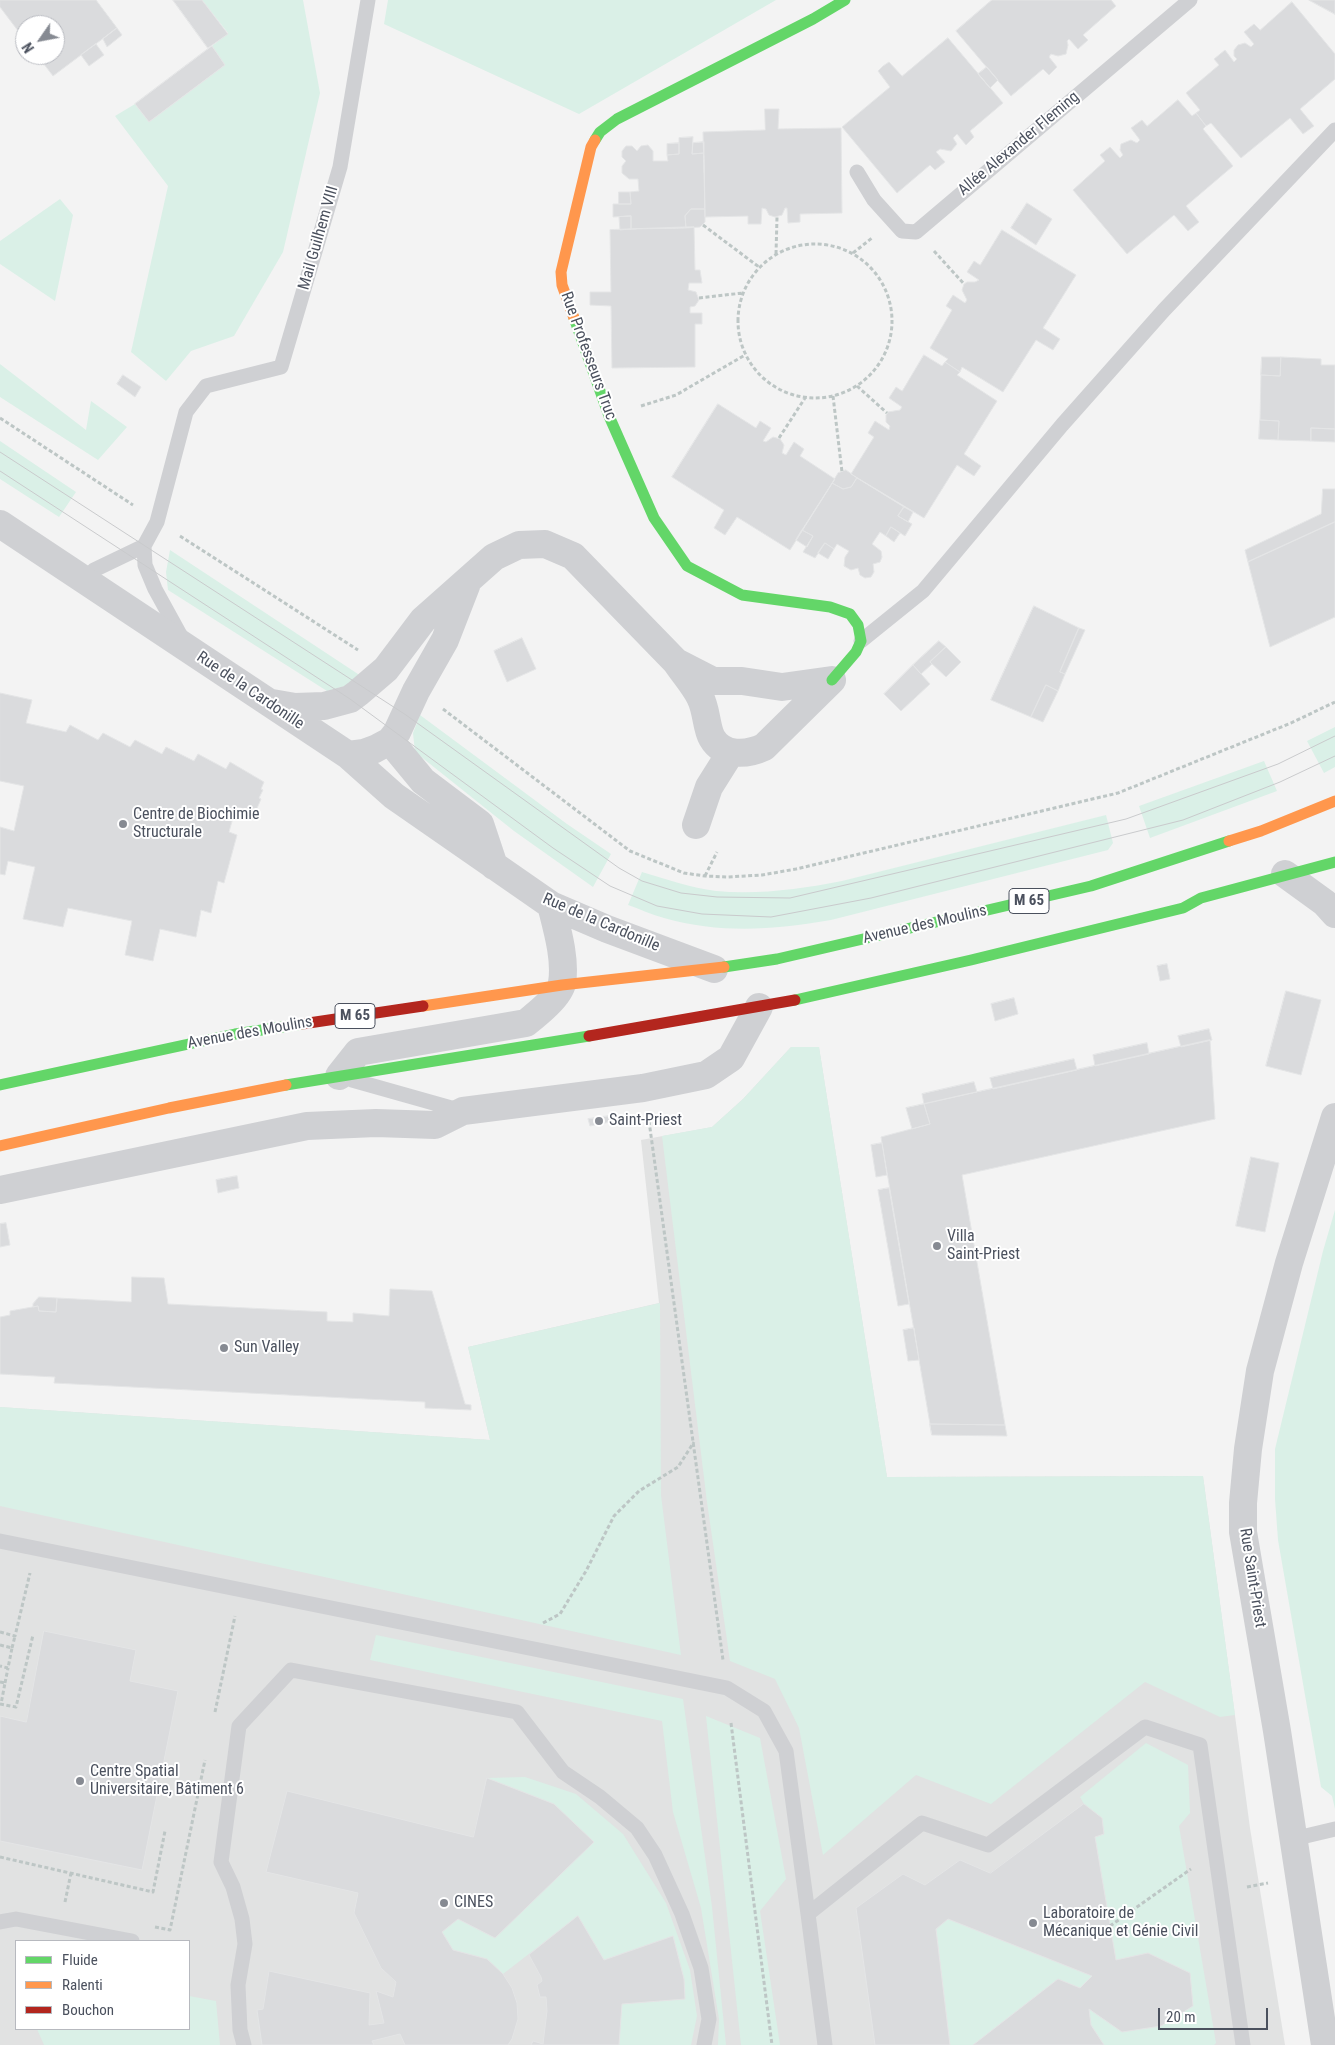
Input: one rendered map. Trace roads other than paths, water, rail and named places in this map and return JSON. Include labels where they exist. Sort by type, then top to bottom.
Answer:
[{"type":"main road","name":"Rue Professeurs Truc","points":[[845,0],[813,20],[617,119],[600,132],[591,147],[561,272],[562,285],[609,416],[654,518],[687,566],[742,595],[830,607],[850,614],[858,625],[861,641]]},
{"type":"main road","points":[[832,680],[856,652],[861,641]]},
{"type":"main road","name":"Avenue des Moulins","points":[[0,1086],[235,1034],[562,985],[714,969],[777,959],[1091,886],[1261,831],[1335,801]]},
{"type":"main road","points":[[0,1146],[180,1105],[339,1076],[759,1007],[986,957],[1183,908],[1201,898],[1335,862]]},
{"type":"street","name":"Rue de la Cardonille","points":[[0,524],[348,755],[394,796],[551,906],[714,969]]},
{"type":"street","points":[[268,702],[295,706],[324,706],[350,699],[386,669],[422,620],[494,557],[519,546],[545,544],[574,556],[676,662],[700,698],[708,718],[712,738],[721,747],[731,752],[742,754],[764,747],[832,680]]},
{"type":"street","points":[[348,755],[364,753],[390,741],[397,732],[416,691],[445,640],[468,580]]},
{"type":"street","points":[[676,662],[713,681],[742,681],[782,686],[832,680]]},
{"type":"street","points":[[390,741],[423,782],[480,824],[494,866]]},
{"type":"street","points":[[696,825],[709,788],[731,752]]},
{"type":"street","points":[[1285,874],[1325,903],[1335,914]]},
{"type":"street","points":[[339,1076],[358,1052],[526,1023],[544,1009],[562,985],[562,950],[551,906]]},
{"type":"street","points":[[0,1190],[307,1126],[376,1123],[435,1125],[463,1112],[643,1088],[706,1075],[731,1058],[759,1007]]},
{"type":"street","name":"Rue Saint-Priest","points":[[1325,2045],[1243,1532],[1243,1503],[1248,1449],[1260,1370],[1289,1263],[1335,1117]]},
{"type":"lane","name":"Mail Guilhem VIII","points":[[144,546],[157,522],[186,412],[206,386],[281,367],[340,167],[368,0]]},
{"type":"lane","name":"Allée Alexander Fleming","points":[[857,172],[874,200],[902,231],[916,232],[1190,0]]},
{"type":"lane","points":[[861,641],[923,591],[1062,426],[1164,310],[1335,130]]},
{"type":"lane","points":[[85,580],[94,570],[144,546],[145,565],[155,589],[189,650]]},
{"type":"lane","points":[[339,1076],[463,1112]]},
{"type":"lane","points":[[0,1541],[727,1688],[764,1711],[786,1750],[825,2045]]},
{"type":"lane","points":[[244,2045],[240,2030],[238,1985],[245,1944],[242,1919],[233,1887],[221,1862],[238,1726],[291,1670],[516,1712],[562,1772],[600,1797],[637,1828],[655,1854],[682,1914],[701,1968],[709,2019],[704,2045]]},
{"type":"lane","points":[[808,1914],[922,1823],[988,1845],[1145,1727],[1200,1745],[1243,2045]]},
{"type":"lane","points":[[1293,1839],[1335,1829]]},
{"type":"lane","points":[[0,1922],[16,1919],[127,1940]]},
{"type":"tram line","points":[[0,452],[406,715],[619,868],[642,881],[681,893],[717,897],[790,898],[1126,819],[1278,764],[1335,736]]},
{"type":"tram line","points":[[0,471],[350,699],[553,848],[610,886],[657,906],[702,914],[771,917],[871,898],[1183,820],[1280,782],[1335,756]]},
{"type":"place","name":"Centre de Biochimie Structurale","points":[[123,824]]},
{"type":"place","name":"Saint-Priest","points":[[599,1121]]},
{"type":"place","name":"Villa Saint-Priest","points":[[937,1246]]},
{"type":"place","name":"Sun Valley","points":[[224,1348]]},
{"type":"place","name":"Centre Spatial Universitaire, Bâtiment 6","points":[[80,1781]]},
{"type":"place","name":"CINES","points":[[444,1903]]},
{"type":"place","name":"Laboratoire de Mécanique et Génie Civil","points":[[1033,1923]]}]
